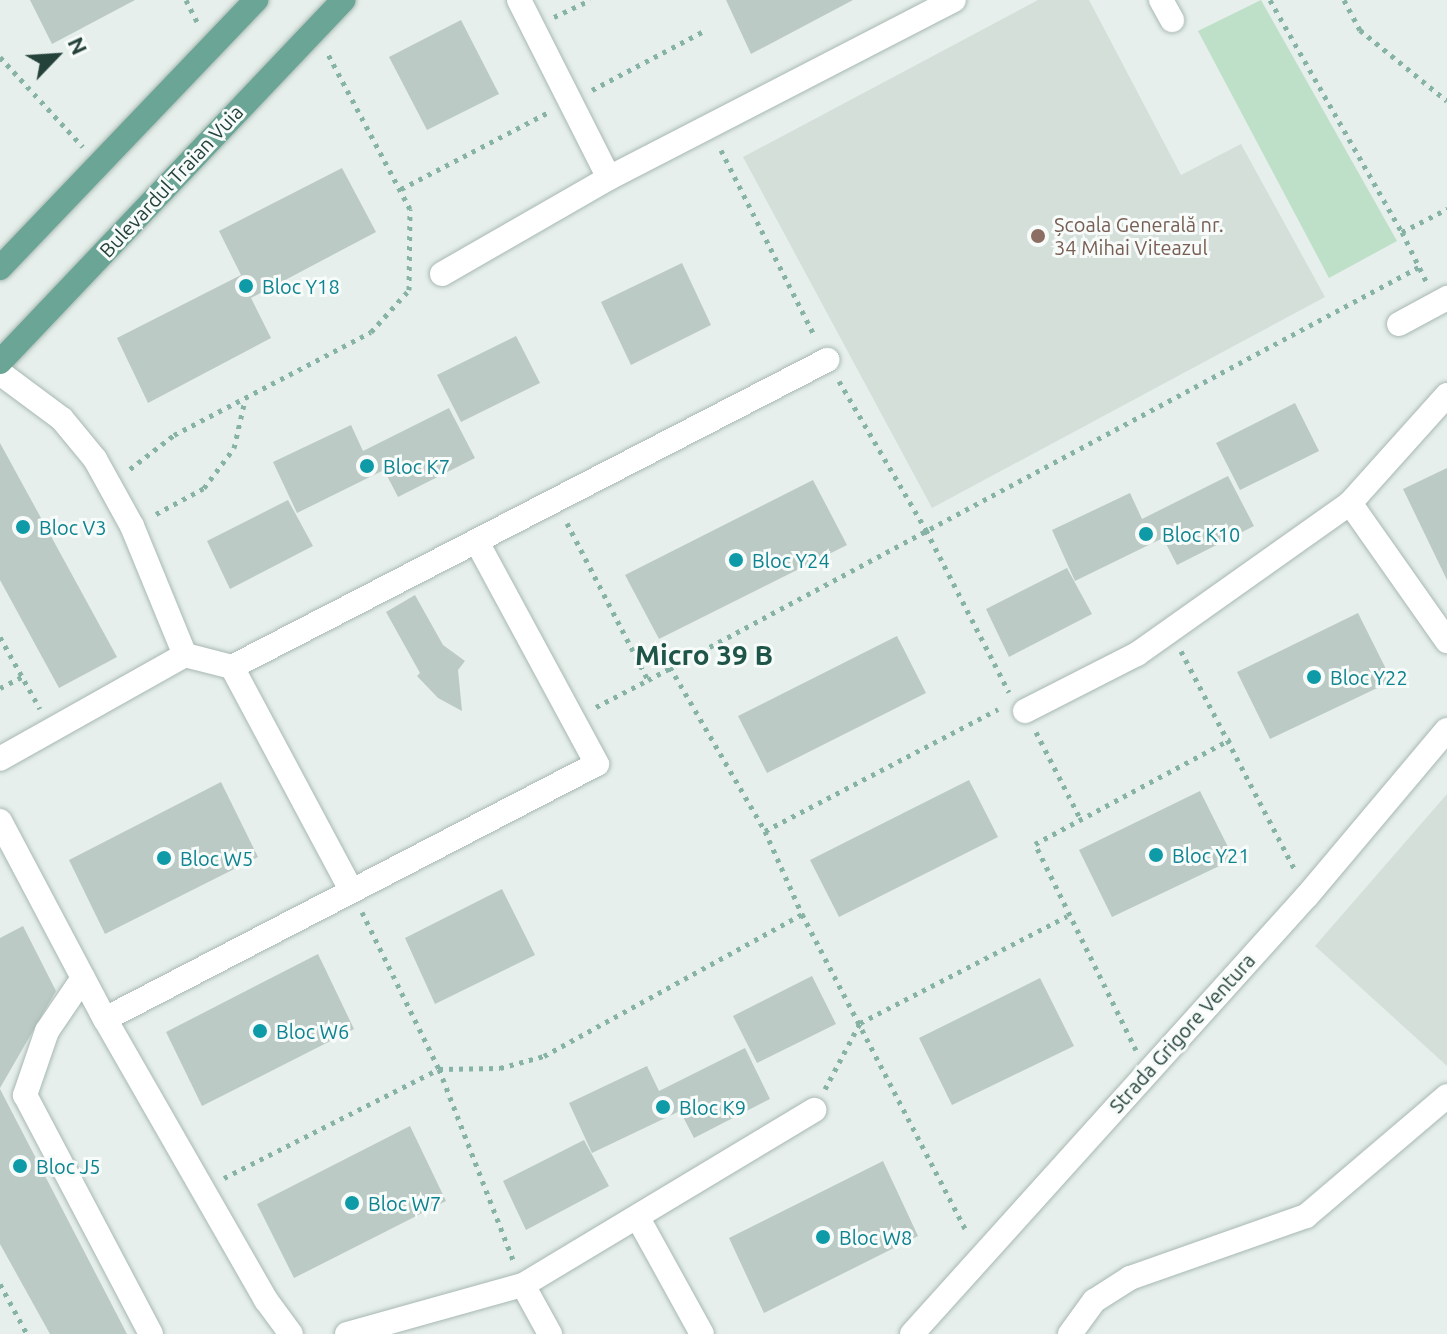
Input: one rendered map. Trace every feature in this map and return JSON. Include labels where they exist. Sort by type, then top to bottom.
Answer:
[{"type":"main road","points":[[0,268],[101,166],[256,0]]},
{"type":"main road","name":"Bulevardul Traian Vuia","points":[[0,362],[343,0]]},
{"type":"street","points":[[519,0],[609,178]]},
{"type":"street","points":[[442,274],[609,178],[954,0]]},
{"type":"street","points":[[1399,324],[1442,301]]},
{"type":"street","points":[[0,759],[185,655],[232,667],[827,360]]},
{"type":"street","points":[[0,373],[62,419],[110,485],[132,526],[185,655]]},
{"type":"street","points":[[1025,711],[1137,654],[1350,503],[1447,395]]},
{"type":"street","points":[[1350,503],[1447,641]]},
{"type":"street","points":[[105,1019],[597,764],[575,717],[477,542]]},
{"type":"street","points":[[232,667],[351,890]]},
{"type":"street","name":"Strada Grigore Ventura","points":[[912,1334],[1307,896],[1447,730]]},
{"type":"street","points":[[0,821],[105,1019],[266,1300],[291,1334]]},
{"type":"street","points":[[83,978],[47,1031],[25,1095],[151,1334]]},
{"type":"street","points":[[1070,1334],[1094,1301],[1130,1278],[1306,1216],[1447,1096]]},
{"type":"street","points":[[347,1334],[404,1326],[523,1285],[814,1110]]},
{"type":"street","points":[[638,1218],[702,1334]]},
{"type":"street","points":[[523,1285],[550,1334]]},
{"type":"path","points":[[532,28],[590,0]]},
{"type":"path","points":[[1270,0],[1419,267],[1442,301]]},
{"type":"path","points":[[1344,0],[1360,30],[1447,101]]},
{"type":"path","points":[[110,485],[174,435],[371,332],[409,290],[410,209],[315,30]]},
{"type":"path","points":[[0,57],[101,166]]},
{"type":"path","points":[[710,127],[827,360],[926,530],[1013,701],[765,831]]},
{"type":"path","points":[[1402,232],[1447,209]]},
{"type":"path","points":[[575,717],[1419,267]]},
{"type":"path","points":[[132,526],[204,488],[234,448],[246,399]]},
{"type":"path","points":[[556,500],[648,680]]},
{"type":"path","points":[[1169,630],[1231,739],[1307,896]]},
{"type":"path","points":[[0,637],[51,730]]},
{"type":"path","points":[[670,667],[765,831],[802,914],[980,1257]]},
{"type":"path","points":[[0,688],[22,677]]},
{"type":"path","points":[[1025,711],[1080,818]]},
{"type":"path","points":[[1147,1071],[1067,916],[1035,844],[1231,739]]},
{"type":"path","points":[[351,890],[439,1069],[523,1285]]},
{"type":"path","points":[[204,1188],[439,1069],[500,1068],[544,1056],[802,914]]},
{"type":"path","points":[[814,1110],[860,1023],[1067,916]]},
{"type":"path","points":[[0,1284],[27,1334]]},
{"type":"shaded area","name":"Școala Generală nr. 34 Mihai Viteazul","points":[[1038,0],[1089,0],[1181,175],[1241,144],[1325,297],[932,508],[743,157]]},
{"type":"shaded area","points":[[1447,794],[1447,1066],[1315,946]]},
{"type":"green space","points":[[1261,0],[1397,241],[1329,278],[1198,31]]},
{"type":"building","points":[[30,0],[135,0],[52,44]]},
{"type":"building","points":[[726,0],[853,0],[751,54]]},
{"type":"building","points":[[461,20],[499,94],[427,130],[389,57]]},
{"type":"building","name":"Bloc Y18","points":[[342,168],[376,232],[251,298],[271,338],[148,403],[117,338],[241,275],[219,231]]},
{"type":"building","points":[[682,263],[711,325],[631,365],[601,302]]},
{"type":"building","points":[[516,336],[540,383],[461,422],[437,375]]},
{"type":"building","points":[[1295,403],[1319,451],[1240,490],[1216,443]]},
{"type":"building","points":[[449,408],[475,458],[398,497],[384,470],[297,513],[273,462],[351,425],[363,451]]},
{"type":"building","name":"Bloc V3","points":[[0,443],[117,657],[59,688],[0,580]]},
{"type":"building","points":[[1447,468],[1447,580],[1403,489]]},
{"type":"building","points":[[1228,476],[1254,526],[1177,565],[1163,538],[1075,581],[1052,530],[1130,493],[1142,519]]},
{"type":"building","name":"Bloc Y24","points":[[813,480],[847,545],[659,639],[625,575]]},
{"type":"building","points":[[288,500],[313,546],[230,589],[207,541]]},
{"type":"building","points":[[1067,568],[1092,614],[1009,657],[986,609]]},
{"type":"building","points":[[415,595],[443,645],[465,661],[458,670],[462,711],[438,698],[417,676],[420,673],[386,612]]},
{"type":"building","name":"Bloc Y22","points":[[1358,613],[1392,681],[1270,739],[1237,672]]},
{"type":"building","points":[[897,636],[926,693],[767,773],[738,716]]},
{"type":"building","points":[[969,780],[998,837],[839,917],[810,860]]},
{"type":"building","name":"Bloc W5","points":[[221,782],[258,857],[105,934],[69,860]]},
{"type":"building","name":"Bloc Y21","points":[[1200,791],[1234,859],[1112,917],[1079,850]]},
{"type":"building","points":[[502,889],[535,955],[435,1004],[405,938]]},
{"type":"building","points":[[23,926],[56,991],[0,1088],[0,938]]},
{"type":"building","name":"Bloc W6","points":[[318,954],[354,1029],[202,1106],[166,1032]]},
{"type":"building","points":[[812,976],[836,1024],[757,1063],[733,1016]]},
{"type":"building","points":[[1040,978],[1074,1046],[952,1105],[919,1038]]},
{"type":"building","points":[[745,1048],[770,1099],[694,1138],[680,1111],[592,1153],[569,1103],[647,1066],[659,1091]]},
{"type":"building","name":"Bloc J5","points":[[0,1089],[127,1334],[50,1334],[0,1244]]},
{"type":"building","name":"Bloc W7","points":[[410,1126],[446,1201],[294,1278],[257,1204]]},
{"type":"building","points":[[584,1140],[609,1186],[526,1230],[503,1181]]},
{"type":"building","name":"Bloc W8","points":[[883,1161],[918,1236],[764,1313],[729,1238]]},
{"type":"place","name":"Școala Generală nr. 34 Mihai Viteazul","points":[[1038,236]]},
{"type":"place","name":"Bloc Y18","points":[[246,286]]},
{"type":"place","name":"Bloc K7","points":[[367,466]]},
{"type":"place","name":"Bloc V3","points":[[23,527]]},
{"type":"place","name":"Bloc K10","points":[[1146,534]]},
{"type":"place","name":"Bloc Y24","points":[[736,560]]},
{"type":"place","name":"Bloc Y22","points":[[1314,677]]},
{"type":"place","name":"Bloc Y21","points":[[1156,855]]},
{"type":"place","name":"Bloc W5","points":[[164,858]]},
{"type":"place","name":"Bloc W6","points":[[260,1031]]},
{"type":"place","name":"Bloc K9","points":[[663,1107]]},
{"type":"place","name":"Bloc J5","points":[[20,1166]]},
{"type":"place","name":"Bloc W7","points":[[352,1203]]},
{"type":"place","name":"Bloc W8","points":[[823,1237]]},
{"type":"district","name":"Micro 39 B","points":[[704,655]]}]
